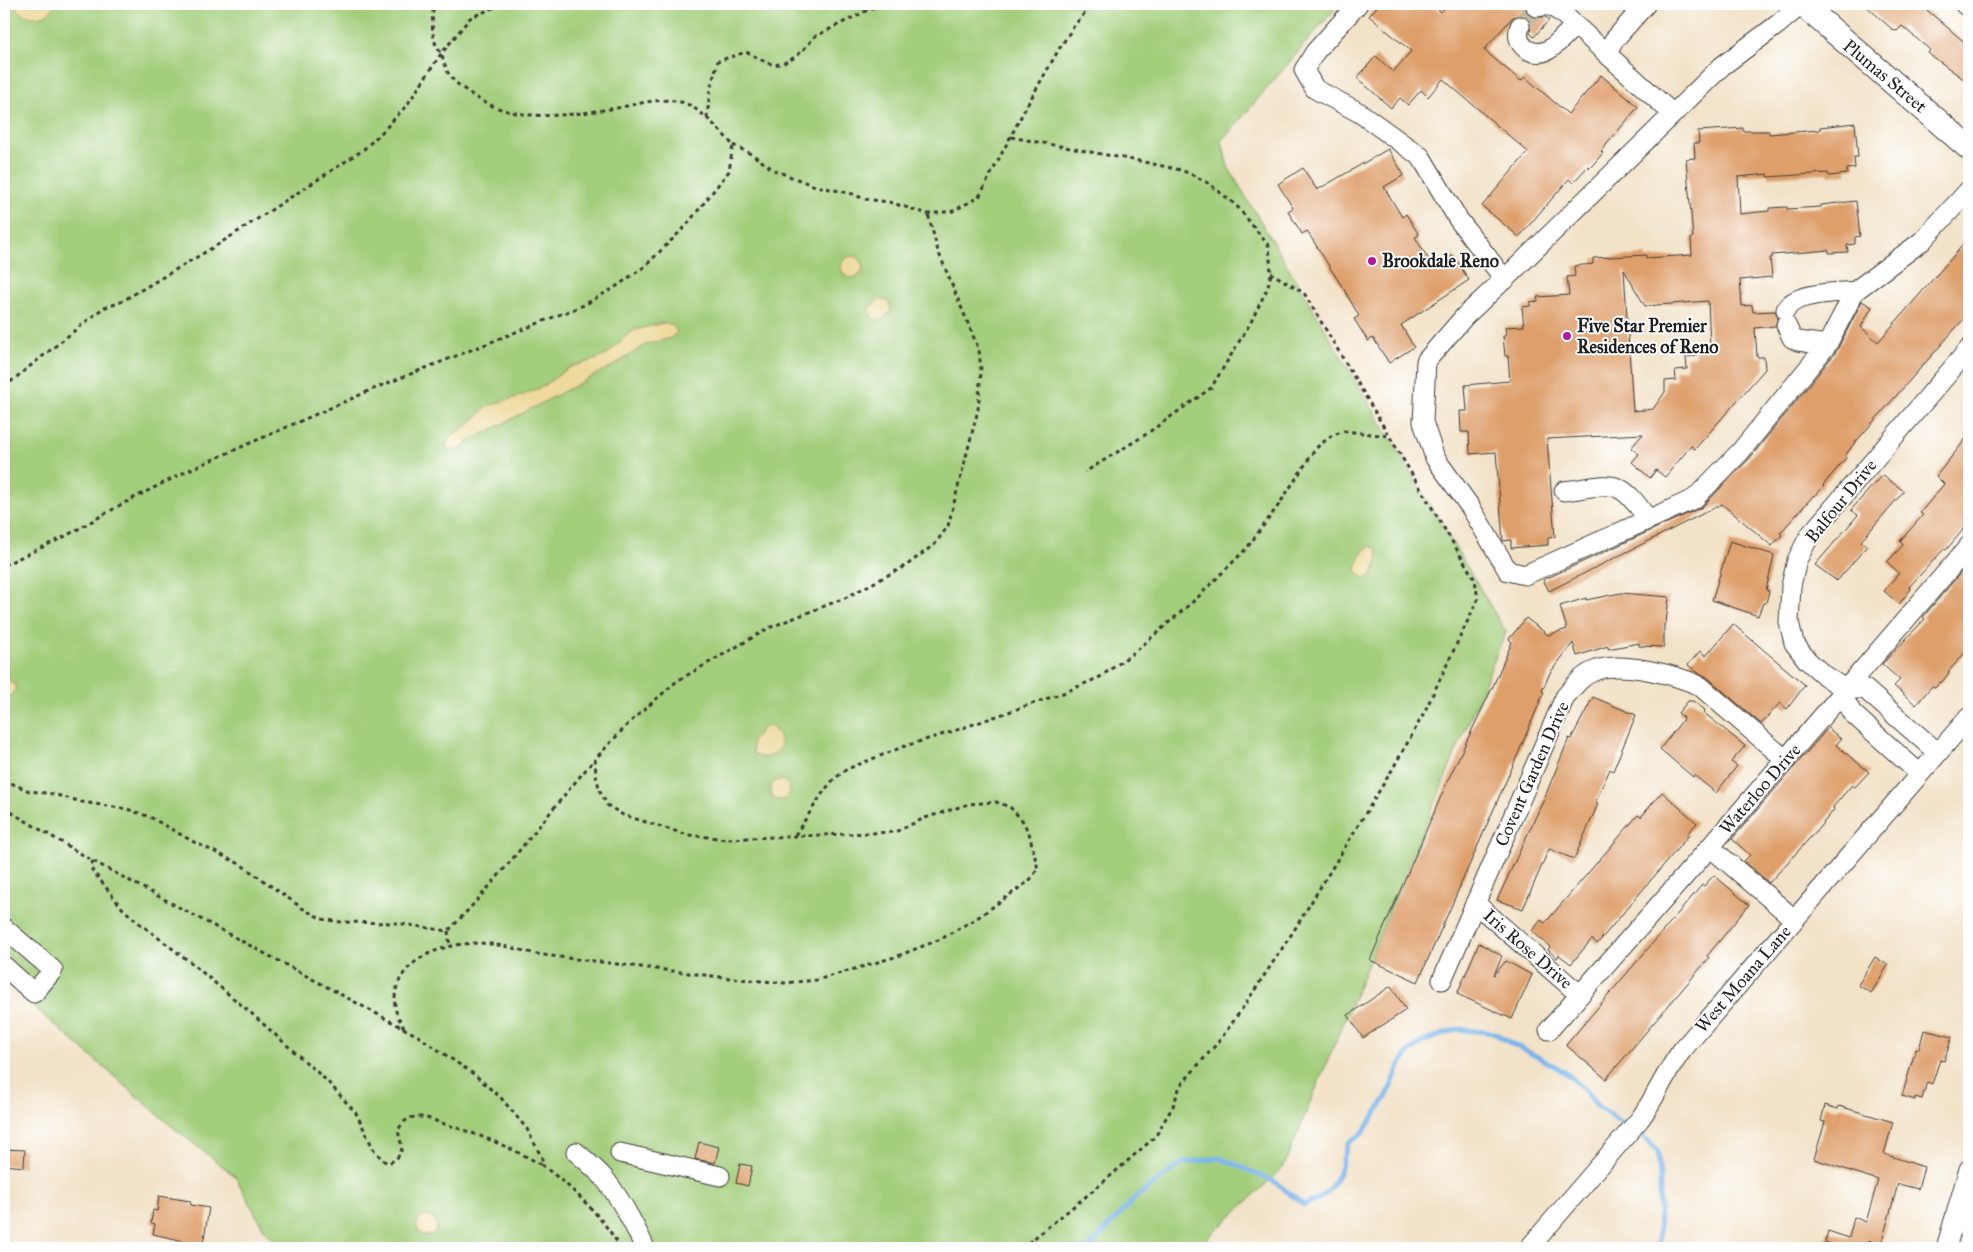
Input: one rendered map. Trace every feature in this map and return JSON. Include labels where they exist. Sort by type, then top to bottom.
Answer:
[{"type":"main road","name":"Plumas Street","points":[[1802,4],[1969,148]]},
{"type":"street","points":[[1358,4],[1315,52],[1304,70],[1316,89],[1360,113],[1420,157],[1458,219],[1505,280]]},
{"type":"street","points":[[1607,55],[1614,40],[1646,4]]},
{"type":"street","points":[[1802,4],[1778,25],[1722,66],[1505,280],[1465,316],[1426,361],[1423,422],[1435,458],[1471,508],[1508,571],[1525,575],[1694,499],[1740,452],[1827,345],[1855,292],[1922,241],[1969,190]]},
{"type":"street","points":[[1964,4],[1969,8]]},
{"type":"street","points":[[1536,7],[1550,5],[1575,25],[1673,114]]},
{"type":"street","points":[[1520,26],[1517,34],[1520,42],[1525,48],[1534,52],[1548,50],[1575,25]]},
{"type":"street","points":[[1827,345],[1798,341],[1792,338],[1786,318],[1792,302],[1802,297],[1855,292]]},
{"type":"street","name":"Balfour Drive","points":[[1938,753],[1865,689],[1845,689],[1825,676],[1808,660],[1794,643],[1789,622],[1791,586],[1796,560],[1810,534],[1969,350]]},
{"type":"street","points":[[1564,491],[1612,485],[1623,489],[1634,499],[1648,520]]},
{"type":"street","name":"Waterloo Drive","points":[[1549,1030],[1710,848],[1969,546]]},
{"type":"street","name":"Covent Garden Drive","points":[[1442,980],[1565,697],[1578,681],[1598,669],[1631,667],[1683,678],[1700,686],[1786,760]]},
{"type":"street","points":[[1845,689],[1846,702],[1852,713],[1920,774]]},
{"type":"street","name":"West Moana Lane","points":[[1529,1248],[1640,1118],[1666,1073],[1683,1049],[1969,717]]},
{"type":"street","points":[[1710,848],[1794,919]]},
{"type":"street","name":"Iris Rose Drive","points":[[1475,904],[1580,995]]},
{"type":"street","points":[[4,928],[53,970],[34,993],[4,966]]},
{"type":"street","points":[[576,1152],[612,1189],[645,1248]]},
{"type":"street","points":[[620,1153],[720,1176]]},
{"type":"street","points":[[1946,1248],[1969,1169]]},
{"type":"path","points":[[434,4],[433,33],[445,70],[462,88],[494,107],[509,112],[541,116],[565,115],[617,108],[640,102],[682,102],[707,118],[733,145],[753,155],[774,170],[800,182],[853,194],[864,199],[889,202],[928,214],[953,211],[979,197],[1059,49],[1074,26],[1092,4]]},
{"type":"path","points":[[4,386],[103,308],[119,303],[218,244],[363,150],[407,105],[441,54],[470,18],[502,4]]},
{"type":"path","points":[[707,118],[710,90],[718,61],[746,52],[769,64],[783,64],[807,47],[814,38],[880,4]]},
{"type":"path","points":[[1011,137],[1139,161],[1181,170],[1196,176],[1236,204],[1269,246],[1271,273],[1268,287],[1252,322],[1211,388],[1145,435],[1085,472]]},
{"type":"path","points":[[4,565],[64,537],[188,470],[378,387],[584,305],[614,288],[644,267],[685,227],[729,171],[733,145]]},
{"type":"path","points":[[448,932],[484,893],[562,796],[595,759],[629,722],[677,681],[770,627],[845,598],[907,564],[934,544],[948,526],[978,410],[981,371],[979,350],[938,251],[928,214]]},
{"type":"path","points":[[1022,1248],[1100,1185],[1155,1137],[1173,1106],[1180,1086],[1220,1040],[1244,1006],[1293,932],[1387,778],[1422,717],[1478,599],[1475,580],[1304,293],[1271,273]]},
{"type":"path","points":[[795,836],[824,791],[833,780],[847,769],[905,746],[1063,693],[1100,676],[1136,651],[1188,606],[1246,549],[1278,506],[1316,448],[1331,436],[1344,432],[1389,436]]},
{"type":"path","points":[[404,1028],[395,1008],[396,991],[400,978],[420,957],[450,947],[480,943],[508,946],[536,954],[700,975],[800,983],[817,980],[895,957],[941,939],[980,916],[1030,881],[1038,869],[1029,833],[1022,820],[1010,807],[996,802],[960,807],[924,818],[895,832],[727,839],[688,835],[624,815],[607,805],[598,783],[595,759]]},
{"type":"path","points":[[4,780],[29,790],[127,810],[150,817],[192,841],[240,864],[305,910],[322,919],[341,922],[396,923],[448,932]]},
{"type":"path","points":[[4,808],[93,861],[404,1028],[475,1075],[502,1099],[527,1129],[542,1158],[542,1165]]},
{"type":"path","points":[[93,861],[91,865],[92,870],[138,923],[190,962],[327,1081],[356,1113],[374,1150],[384,1161],[396,1160],[401,1153],[402,1147],[398,1131],[401,1124],[414,1117],[424,1118],[473,1133],[508,1147],[542,1165],[582,1198],[600,1217],[621,1248]]},
{"type":"path","points":[[448,932],[450,947]]},
{"type":"green space","points":[[4,4],[1339,4],[1222,141],[1228,167],[1506,632],[1283,1168],[1197,1248],[285,1248],[265,1231],[235,1176],[169,1124],[4,981]]},
{"type":"sand","points":[[14,4],[55,4],[47,14],[35,17],[23,14]]},
{"type":"sand","points":[[852,256],[860,259],[863,267],[860,275],[852,278],[844,275],[841,267],[844,259]]},
{"type":"sand","points":[[880,299],[889,302],[891,311],[884,319],[875,320],[871,316],[870,306]]},
{"type":"sand","points":[[662,323],[671,325],[677,332],[671,338],[647,344],[614,365],[468,442],[460,449],[450,450],[446,445],[455,433],[468,425],[488,406],[542,387],[570,367],[608,354],[635,330]]},
{"type":"sand","points":[[1370,546],[1377,549],[1377,560],[1370,577],[1365,578],[1358,574],[1356,568],[1363,551]]},
{"type":"sand","points":[[4,678],[15,684],[16,689],[5,699]]},
{"type":"sand","points":[[769,725],[777,734],[781,746],[775,753],[765,757],[753,754],[752,741],[762,729]]},
{"type":"sand","points":[[780,780],[787,783],[790,790],[787,797],[780,800],[773,797],[770,790],[773,783]]},
{"type":"sand","points":[[423,1216],[431,1216],[437,1222],[437,1230],[431,1236],[423,1236],[417,1230],[417,1222]]},
{"type":"building","points":[[1379,4],[1431,4],[1441,12],[1448,4],[1525,4],[1527,14],[1531,17],[1546,17],[1549,20],[1534,37],[1530,33],[1531,23],[1528,18],[1523,15],[1517,15],[1512,18],[1484,50],[1521,81],[1525,77],[1568,114],[1601,75],[1638,107],[1601,151],[1603,153],[1590,168],[1588,166],[1573,183],[1569,179],[1519,237],[1482,206],[1528,152],[1443,79],[1428,97],[1421,90],[1408,105],[1400,98],[1391,108],[1357,78],[1376,56],[1393,72],[1411,51],[1369,16]]},
{"type":"building","points":[[1864,4],[1920,4],[1969,46],[1969,83],[1928,53],[1930,50],[1902,26],[1897,31],[1893,30]]},
{"type":"building","name":"Five Star Premier Residences of Reno","points":[[1855,123],[1858,157],[1854,157],[1855,168],[1847,169],[1847,174],[1829,176],[1828,173],[1768,177],[1768,174],[1738,177],[1740,214],[1769,211],[1769,208],[1821,207],[1821,205],[1856,201],[1860,236],[1855,237],[1855,244],[1847,245],[1848,252],[1829,253],[1829,250],[1772,255],[1772,258],[1770,258],[1772,277],[1740,280],[1742,306],[1752,305],[1753,312],[1775,311],[1778,317],[1775,326],[1755,328],[1757,357],[1764,357],[1765,369],[1695,449],[1691,446],[1665,477],[1656,470],[1650,478],[1632,462],[1639,454],[1631,448],[1643,434],[1547,439],[1555,537],[1548,538],[1548,545],[1511,548],[1511,540],[1503,541],[1496,452],[1470,454],[1469,432],[1461,432],[1460,411],[1467,411],[1465,385],[1510,381],[1508,356],[1505,356],[1503,336],[1506,336],[1505,327],[1524,326],[1522,307],[1530,306],[1530,302],[1538,301],[1537,297],[1569,295],[1567,277],[1575,276],[1574,266],[1593,264],[1593,258],[1646,255],[1646,258],[1692,255],[1691,238],[1693,237],[1686,159],[1695,158],[1694,143],[1699,143],[1698,131],[1743,128],[1743,131],[1769,131],[1769,134],[1820,130],[1820,127]],"holes":[[[1624,270],[1645,306],[1708,301],[1710,346],[1695,347],[1696,356],[1686,357],[1687,369],[1675,370],[1676,380],[1665,381],[1665,392],[1653,409],[1633,411]]]},
{"type":"building","name":"Brookdale Reno","points":[[1388,149],[1404,175],[1384,187],[1402,217],[1406,214],[1419,235],[1415,237],[1433,267],[1453,255],[1469,280],[1401,325],[1414,347],[1389,363],[1373,338],[1368,341],[1354,319],[1359,316],[1307,231],[1302,234],[1288,211],[1293,208],[1278,184],[1303,168],[1317,190]]},
{"type":"building","points":[[1969,238],[1969,313],[1853,445],[1845,456],[1846,458],[1824,486],[1780,533],[1782,535],[1772,546],[1722,504],[1549,591],[1543,580],[1702,507],[1749,459],[1836,352],[1862,301],[1872,307],[1861,327],[1878,342]]},
{"type":"building","points":[[1969,435],[1969,523],[1946,550],[1944,549],[1909,587],[1911,589],[1899,604],[1884,591],[1899,573],[1887,562],[1903,545],[1900,541],[1923,515],[1920,513],[1944,484],[1936,476]]},
{"type":"building","points":[[1882,475],[1904,491],[1861,541],[1867,546],[1837,581],[1815,565],[1858,515],[1851,510]]},
{"type":"building","points":[[1730,541],[1774,555],[1766,590],[1769,591],[1766,603],[1763,603],[1758,616],[1712,600]]},
{"type":"building","points":[[1969,563],[1969,648],[1941,683],[1935,688],[1932,686],[1916,705],[1894,686],[1900,680],[1882,664],[1925,619],[1923,617]]},
{"type":"building","points":[[1621,593],[1669,597],[1666,623],[1664,624],[1664,647],[1639,646],[1639,643],[1608,649],[1608,646],[1577,656],[1573,643],[1550,673],[1518,754],[1418,982],[1370,960],[1448,780],[1494,684],[1512,642],[1509,639],[1526,618],[1548,635],[1567,629],[1560,606],[1586,598],[1586,600]]},
{"type":"building","points":[[1733,624],[1805,685],[1787,709],[1780,703],[1761,724],[1707,677],[1688,665],[1700,651],[1706,656]]},
{"type":"building","points":[[1593,697],[1636,715],[1613,771],[1610,769],[1595,803],[1598,804],[1574,859],[1549,849],[1523,909],[1497,900],[1544,799],[1569,738],[1571,739]]},
{"type":"building","points":[[1688,701],[1693,701],[1705,710],[1703,712],[1745,746],[1731,762],[1737,766],[1716,793],[1694,775],[1693,777],[1660,749],[1684,718],[1678,713]]},
{"type":"building","points":[[1828,728],[1841,739],[1836,745],[1869,772],[1855,787],[1852,785],[1833,807],[1834,810],[1818,829],[1769,883],[1744,861],[1750,855],[1732,839]]},
{"type":"building","points":[[1662,792],[1697,823],[1597,944],[1592,939],[1571,964],[1559,955],[1557,958],[1548,950],[1550,947],[1532,931],[1541,920],[1545,923],[1638,815],[1641,817]]},
{"type":"building","points":[[1714,875],[1749,905],[1707,956],[1709,958],[1606,1079],[1566,1045],[1702,885],[1704,886]]},
{"type":"building","points":[[1479,943],[1502,956],[1494,975],[1506,961],[1532,975],[1512,1019],[1457,994]]},
{"type":"building","points":[[1875,957],[1888,965],[1871,993],[1858,985]]},
{"type":"building","points":[[1391,986],[1406,1010],[1363,1038],[1348,1015]]},
{"type":"building","points":[[1924,1030],[1952,1037],[1944,1061],[1940,1060],[1932,1084],[1927,1082],[1922,1099],[1915,1097],[1915,1100],[1902,1096],[1916,1048],[1919,1049]]},
{"type":"building","points":[[1825,1105],[1838,1109],[1839,1106],[1893,1122],[1884,1154],[1924,1167],[1918,1189],[1898,1184],[1881,1245],[1868,1241],[1868,1244],[1873,1246],[1873,1248],[1842,1248],[1825,1242],[1828,1231],[1849,1238],[1854,1217],[1866,1222],[1878,1180],[1814,1159],[1825,1122],[1821,1121]]},
{"type":"building","points":[[699,1142],[719,1147],[715,1163],[695,1159]]},
{"type":"building","points":[[4,1149],[25,1150],[24,1167],[4,1165]]},
{"type":"building","points":[[740,1164],[752,1166],[748,1186],[736,1183]]},
{"type":"building","points":[[159,1196],[190,1201],[191,1205],[209,1208],[203,1244],[188,1243],[153,1234],[155,1224],[151,1223],[153,1210],[157,1211]]},
{"type":"waterway","points":[[1089,1248],[1135,1198],[1182,1163],[1220,1158],[1275,1182],[1304,1205],[1320,1198],[1330,1189],[1339,1173],[1348,1143],[1362,1134],[1387,1096],[1400,1065],[1408,1053],[1423,1042],[1457,1029],[1494,1033],[1546,1061],[1566,1073],[1587,1092],[1598,1107],[1628,1127]]},
{"type":"waterway","points":[[1635,1131],[1658,1152],[1660,1177],[1659,1248]]},
{"type":"tunnel","points":[[1520,26],[1536,7]]},
{"type":"place","name":"Brookdale Reno","points":[[1372,261]]},
{"type":"place","name":"Five Star Premier Residences of Reno","points":[[1567,336]]}]
